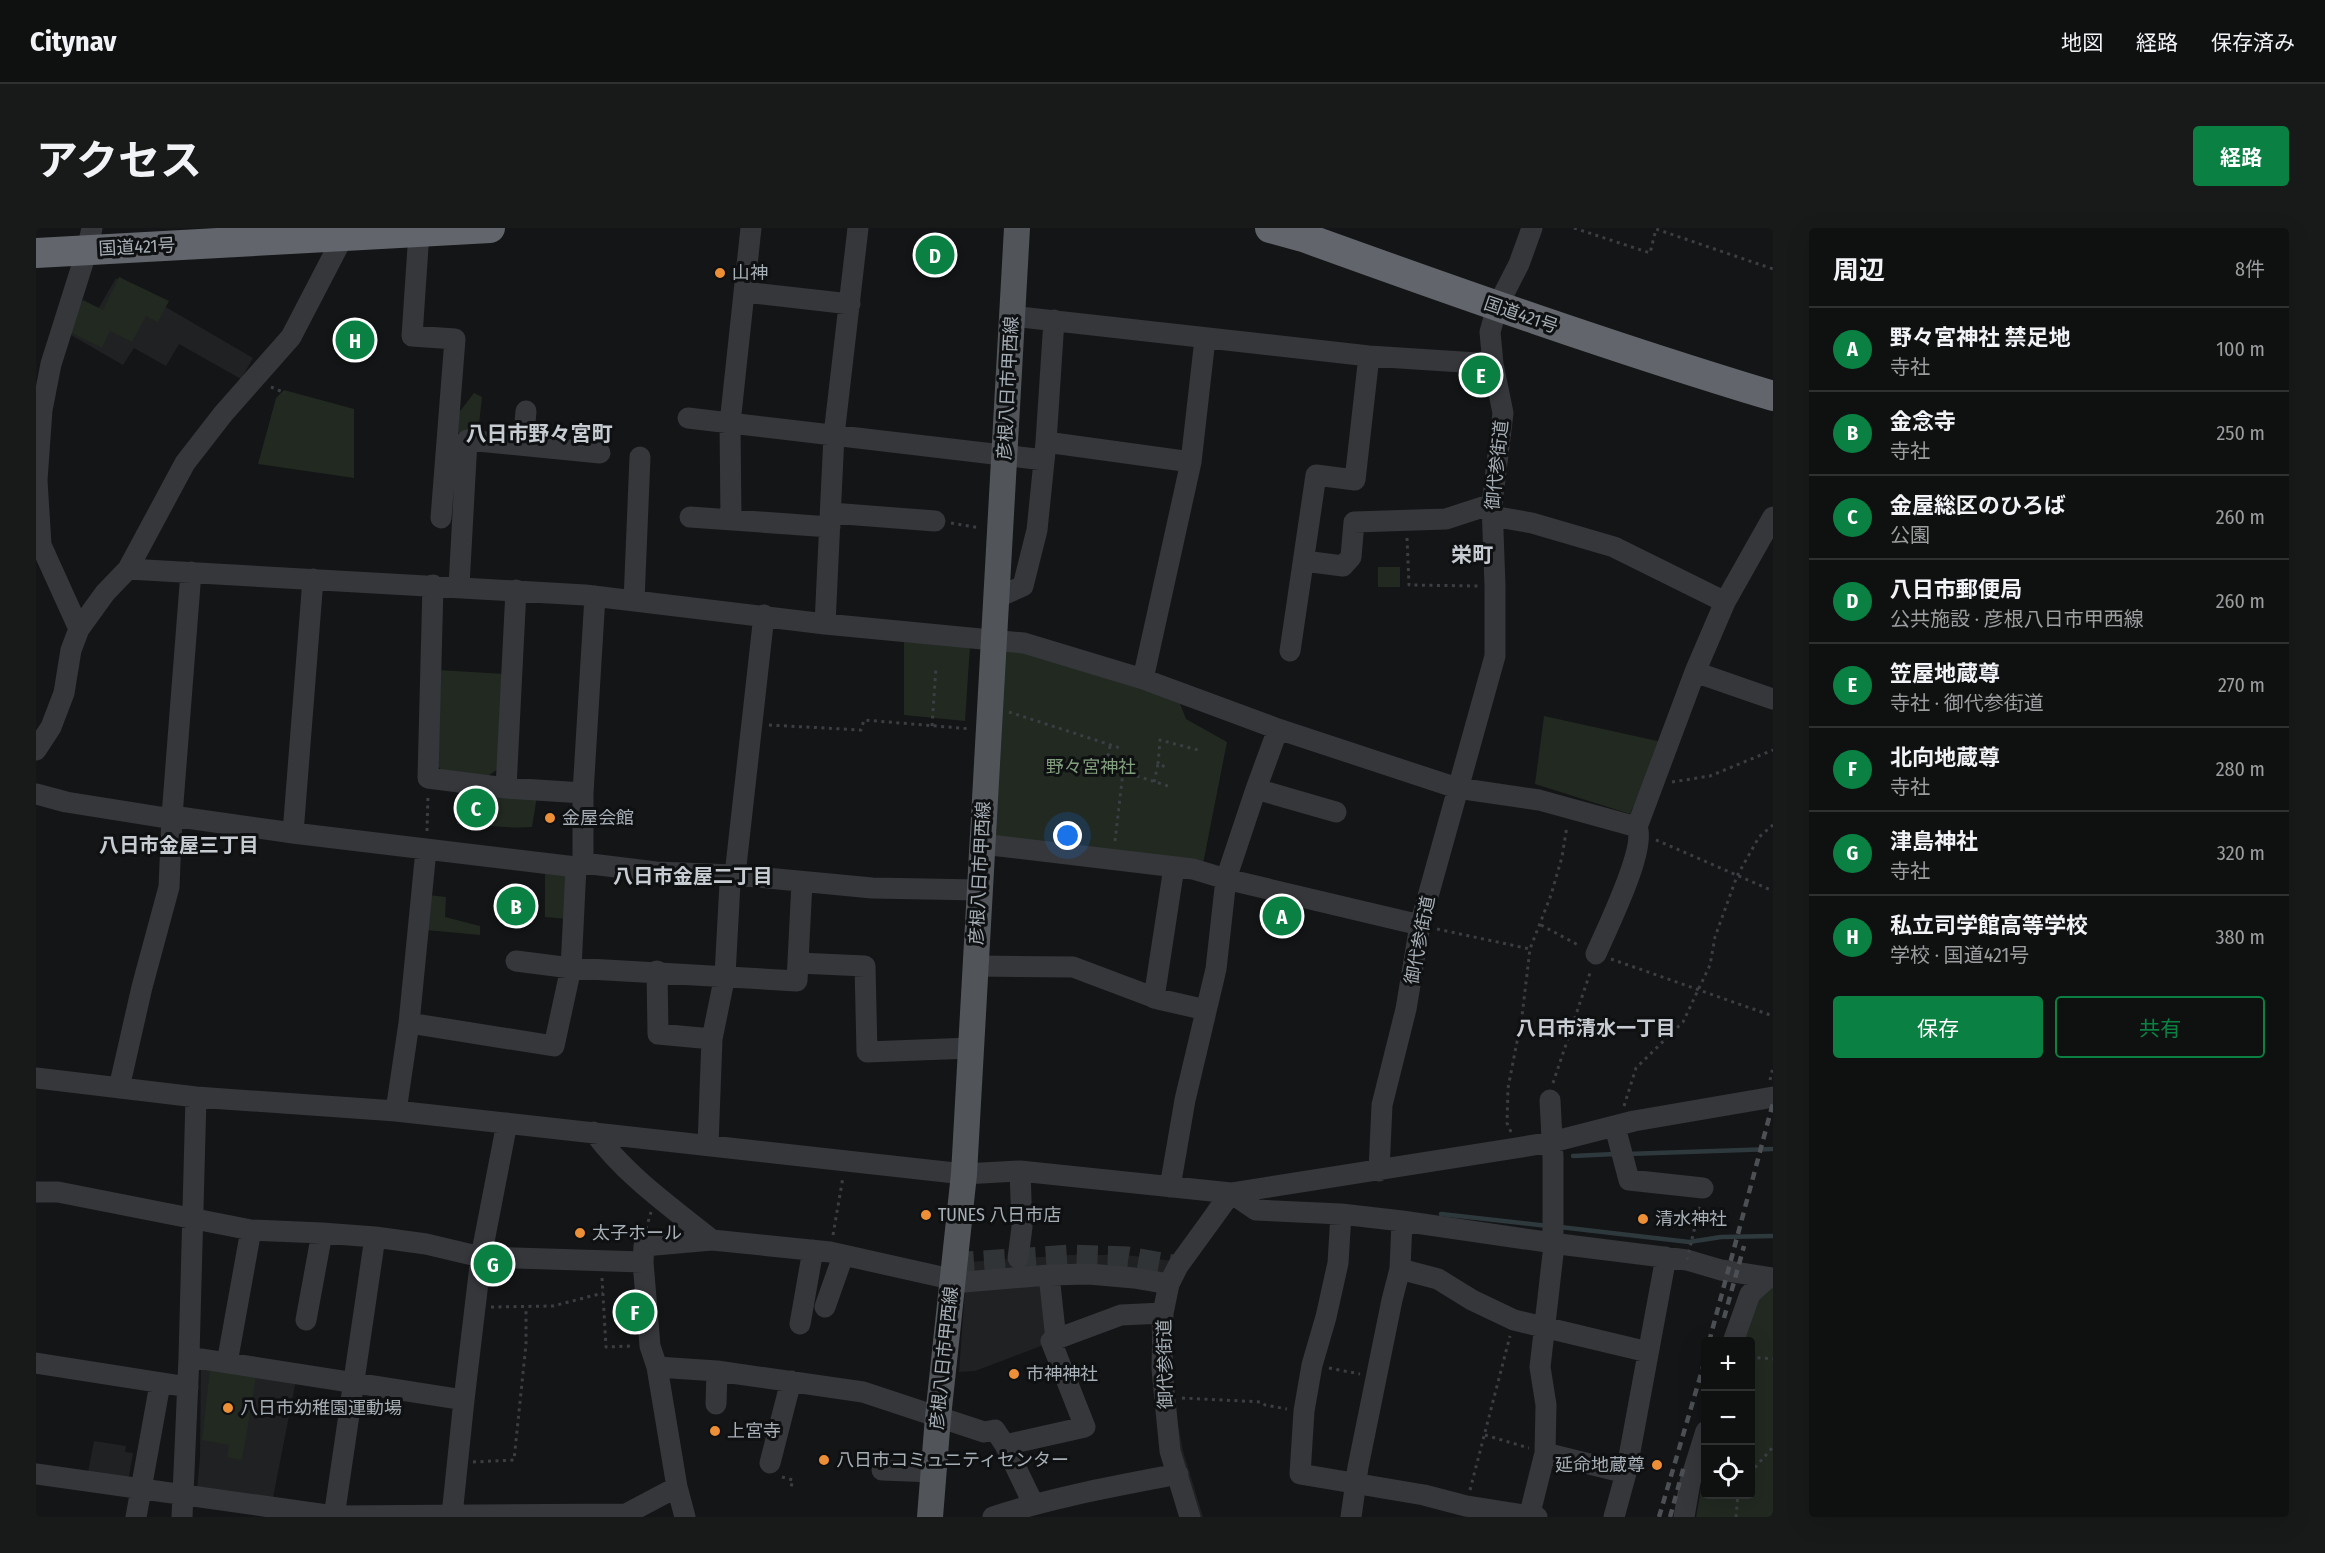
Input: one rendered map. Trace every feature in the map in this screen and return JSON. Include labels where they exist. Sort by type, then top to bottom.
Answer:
[{"type":"highway","name":"国道421号","points":[[36,253],[89,239],[419,232],[490,228]]},
{"type":"highway","name":"国道421号","points":[[1270,228],[1303,237],[1497,307],[1673,366],[1773,396]]},
{"type":"main road","name":"彦根八日市甲西線","points":[[930,1517],[938,1417],[964,1174],[1017,228]]},
{"type":"street","points":[[731,519],[729,423],[751,228]]},
{"type":"street","points":[[825,624],[834,435],[858,228]]},
{"type":"street","name":"御代参街道","points":[[1379,1171],[1382,1105],[1406,1009],[1420,925],[1495,656],[1492,510],[1503,413],[1493,364],[1490,332],[1497,307],[1519,264],[1532,228]]},
{"type":"street","points":[[419,232],[412,336],[455,339],[441,518]]},
{"type":"street","points":[[36,750],[51,727],[64,693],[71,650],[79,629],[105,593],[128,569],[184,463],[223,414],[291,337],[333,233]]},
{"type":"street","points":[[79,629],[41,545],[37,480],[42,410],[51,364],[89,239]]},
{"type":"street","points":[[744,292],[850,304]]},
{"type":"street","points":[[1012,315],[1205,339],[1369,356],[1493,364]]},
{"type":"street","points":[[996,598],[1023,586],[1037,531],[1054,320]]},
{"type":"street","points":[[1143,680],[1191,462],[1205,339]]},
{"type":"street","points":[[1290,651],[1316,475],[1355,480],[1369,356]]},
{"type":"street","points":[[523,445],[526,411]]},
{"type":"street","points":[[688,418],[1004,457],[1045,451],[1191,462]]},
{"type":"street","points":[[459,586],[467,440],[600,453]]},
{"type":"street","points":[[634,601],[640,458]]},
{"type":"street","points":[[1304,561],[1343,566],[1351,556],[1354,522],[1446,519],[1492,510],[1614,547],[1725,602]]},
{"type":"street","points":[[690,517],[935,521]]},
{"type":"street","points":[[1596,954],[1631,873],[1639,831],[1695,672],[1725,602],[1773,517]]},
{"type":"street","points":[[128,569],[459,586],[596,596],[825,624],[993,642],[1024,643],[1143,680],[1278,729],[1457,788],[1539,800],[1639,831]]},
{"type":"street","points":[[119,1088],[142,987],[169,887],[172,816],[191,572]]},
{"type":"street","points":[[293,833],[313,579]]},
{"type":"street","points":[[433,585],[428,778],[506,788],[583,793]]},
{"type":"street","points":[[506,788],[516,590]]},
{"type":"street","points":[[409,1023],[554,1046],[571,968],[580,865],[596,596]]},
{"type":"street","points":[[708,1146],[712,1039],[725,975],[730,883],[735,875],[764,615]]},
{"type":"street","points":[[1695,672],[1773,699]]},
{"type":"street","points":[[1170,1187],[1185,1100],[1216,969],[1226,879],[1278,729]]},
{"type":"street","points":[[1256,789],[1336,812]]},
{"type":"street","points":[[36,794],[84,805],[160,817],[172,816],[426,850],[656,872],[735,875],[872,888],[980,890]]},
{"type":"street","points":[[982,844],[1193,869],[1226,879],[1420,925]]},
{"type":"street","points":[[396,1111],[409,1023],[426,850]]},
{"type":"street","points":[[1154,998],[1174,867]]},
{"type":"street","points":[[516,961],[571,968],[657,971],[797,981],[802,882]]},
{"type":"street","points":[[798,963],[865,966],[867,1052],[971,1048]]},
{"type":"street","points":[[975,966],[1074,967],[1154,998],[1206,1010]]},
{"type":"street","points":[[657,971],[657,1034],[712,1039]]},
{"type":"street","points":[[36,1078],[196,1097],[396,1111],[964,1174],[1020,1171],[1231,1193],[1552,1142],[1624,1124],[1773,1097]]},
{"type":"street","points":[[182,1517],[196,1097]]},
{"type":"street","points":[[1341,1214],[1338,1263],[1312,1365],[1304,1411],[1300,1474],[1424,1495],[1466,1506],[1532,1516],[1545,1453],[1546,1405],[1540,1367],[1553,1242],[1550,1100]]},
{"type":"street","points":[[452,1515],[481,1257],[507,1123]]},
{"type":"street","points":[[1624,1124],[1629,1180],[1703,1188]]},
{"type":"street","points":[[594,1132],[602,1143],[657,1197],[712,1240]]},
{"type":"street","points":[[1018,1258],[1022,1227],[1020,1171]]},
{"type":"street","points":[[36,1192],[58,1192],[251,1230],[375,1237],[426,1244],[481,1257],[602,1261],[712,1240],[829,1253],[970,1282],[1049,1275],[1100,1275],[1169,1284]]},
{"type":"street","points":[[1231,1193],[1256,1210],[1341,1214],[1666,1257],[1690,1250],[1721,1270],[1770,1278]]},
{"type":"street","name":"御代参街道","points":[[1190,1517],[1170,1451],[1161,1343],[1163,1313],[1169,1284],[1178,1266],[1231,1193]]},
{"type":"street","points":[[1351,1517],[1358,1467],[1392,1300],[1401,1269],[1402,1221]]},
{"type":"street","points":[[227,1363],[251,1230]]},
{"type":"street","points":[[306,1320],[322,1233]]},
{"type":"street","points":[[334,1516],[375,1237]]},
{"type":"street","points":[[825,1307],[829,1253]]},
{"type":"street","points":[[800,1324],[829,1253]]},
{"type":"street","points":[[644,1254],[650,1346],[657,1367],[677,1487],[685,1517]]},
{"type":"street","points":[[1614,1517],[1626,1473],[1666,1257]]},
{"type":"street","points":[[1401,1269],[1438,1280],[1472,1300],[1514,1320],[1648,1352]]},
{"type":"street","points":[[1049,1275],[1056,1340]]},
{"type":"street","points":[[1734,1337],[1750,1294],[1770,1278]]},
{"type":"street","points":[[1005,1445],[1085,1427],[1051,1341],[1121,1316],[1163,1313]]},
{"type":"street","points":[[189,1357],[464,1400]]},
{"type":"street","points":[[36,1363],[188,1387]]},
{"type":"street","points":[[657,1367],[717,1371],[863,1392],[984,1432],[995,1430],[1042,1508]]},
{"type":"street","points":[[716,1404],[717,1371]]},
{"type":"street","points":[[770,1463],[791,1381]]},
{"type":"street","points":[[136,1517],[160,1384]]},
{"type":"street","points":[[1684,1517],[1690,1482],[1702,1445]]},
{"type":"street","points":[[1545,1453],[1626,1473]]},
{"type":"street","points":[[882,1470],[934,1472]]},
{"type":"street","points":[[36,1474],[334,1516],[626,1514],[677,1487]]},
{"type":"street","points":[[993,1517],[1042,1508],[1076,1494],[1178,1474]]},
{"type":"path","points":[[1574,228],[1650,253],[1656,229],[1773,269]]},
{"type":"path","points":[[935,521],[988,529]]},
{"type":"path","points":[[1407,522],[1409,585],[1495,586]]},
{"type":"path","points":[[932,726],[936,667]]},
{"type":"path","points":[[1002,709],[1120,748]]},
{"type":"path","points":[[753,725],[861,730],[864,720],[976,730]]},
{"type":"path","points":[[1154,782],[1160,740],[1198,750]]},
{"type":"path","points":[[1110,746],[1106,766],[1168,786]]},
{"type":"path","points":[[1654,785],[1710,776],[1773,750]]},
{"type":"path","points":[[1158,764],[1167,767]]},
{"type":"path","points":[[1113,860],[1123,772]]},
{"type":"path","points":[[426,850],[428,778]]},
{"type":"path","points":[[1516,1148],[1507,1123],[1508,1088],[1522,1016],[1530,949],[1541,926],[1562,857],[1569,809]]},
{"type":"path","points":[[1624,1124],[1622,1111],[1636,1068],[1683,1022],[1710,965],[1715,937],[1737,876],[1759,837],[1773,825]]},
{"type":"path","points":[[1639,831],[1773,891]]},
{"type":"path","points":[[1420,925],[1530,949]]},
{"type":"path","points":[[1541,926],[1596,954],[1773,1016]]},
{"type":"path","points":[[1550,1100],[1555,1077],[1596,954]]},
{"type":"path","points":[[829,1253],[843,1173]]},
{"type":"path","points":[[1690,1250],[1703,1188]]},
{"type":"path","points":[[644,1254],[647,1221],[657,1197]]},
{"type":"path","points":[[602,1261],[606,1347],[650,1346]]},
{"type":"path","points":[[475,1307],[553,1306],[603,1293]]},
{"type":"path","points":[[458,1462],[514,1460],[524,1368],[525,1308]]},
{"type":"path","points":[[1466,1506],[1514,1320]]},
{"type":"path","points":[[1755,1357],[1773,1359]]},
{"type":"path","points":[[1312,1365],[1377,1378]]},
{"type":"path","points":[[1164,1398],[1215,1398],[1262,1402],[1276,1407],[1304,1411]]},
{"type":"path","points":[[1485,1436],[1545,1453]]},
{"type":"path","points":[[1755,1467],[1773,1447]]},
{"type":"path","points":[[1736,1517],[1738,1499]]},
{"type":"shaded area","points":[[116,278],[253,358],[241,379],[179,344],[166,366],[134,348],[123,365],[62,330],[80,299],[98,309]]},
{"type":"shaded area","points":[[1211,1201],[1226,1211],[1185,1270],[1171,1306],[1167,1328],[1175,1409],[1183,1451],[1203,1517],[1180,1517],[1153,1366],[1151,1319],[1161,1287],[1057,1281],[1046,1344],[975,1371],[959,1372],[967,1262],[1069,1255],[1126,1255],[1173,1261]]},
{"type":"shaded area","points":[[201,1364],[296,1380],[272,1503],[197,1490],[200,1457]]},
{"type":"shaded area","points":[[94,1441],[126,1446],[125,1452],[133,1453],[128,1482],[87,1477]]},
{"type":"green space","points":[[119,277],[169,301],[158,322],[146,316],[132,342],[110,331],[102,348],[68,331],[83,300],[103,310]]},
{"type":"green space","points":[[284,390],[354,409],[354,478],[258,464],[276,398]]},
{"type":"green space","points":[[474,393],[482,397],[478,434],[449,432],[451,423]]},
{"type":"green space","points":[[1378,567],[1400,567],[1400,587],[1378,587]]},
{"type":"green space","points":[[904,642],[970,646],[965,721],[904,715]]},
{"type":"green space","name":"野々宮神社","points":[[1001,645],[1179,701],[1186,719],[1227,742],[1202,869],[993,846]]},
{"type":"green space","points":[[438,670],[505,674],[498,769],[485,778],[444,773],[436,764]]},
{"type":"green space","points":[[1544,716],[1662,742],[1630,814],[1535,784]]},
{"type":"green space","points":[[460,786],[537,796],[532,827],[457,824]]},
{"type":"green space","points":[[545,872],[569,875],[567,919],[545,917]]},
{"type":"green space","points":[[428,895],[446,897],[445,917],[480,926],[480,935],[426,930]]},
{"type":"green space","points":[[1773,1288],[1773,1517],[1696,1517],[1701,1489],[1701,1499],[1755,1499],[1755,1337],[1742,1337],[1755,1298]]},
{"type":"green space","name":"八日市幼稚園運動場","points":[[210,1369],[256,1377],[242,1460],[227,1457],[229,1445],[202,1440]]},
{"type":"waterway","points":[[1627,1154],[1773,1149]]},
{"type":"waterway","points":[[1573,1156],[1615,1154]]},
{"type":"waterway","points":[[1441,1214],[1548,1226]]},
{"type":"waterway","points":[[1560,1227],[1689,1242],[1721,1237],[1773,1236]]},
{"type":"tunnel","points":[[953,1263],[1071,1255],[1128,1257],[1178,1266]]},
{"type":"railway","points":[[1710,1337],[1773,1103]]},
{"type":"railway","points":[[1724,1318],[1744,1246]]},
{"type":"railway","points":[[1659,1517],[1701,1374]]},
{"type":"railway","points":[[1670,1517],[1684,1466]]},
{"type":"place","name":"八日市郵便局","points":[[935,255]]},
{"type":"place","name":"山神","points":[[720,273]]},
{"type":"place","name":"私立司学館高等学校","points":[[355,340]]},
{"type":"place","name":"笠屋地蔵尊","points":[[1481,375]]},
{"type":"place","name":"金屋総区のひろば","points":[[476,808]]},
{"type":"place","name":"金屋会館","points":[[550,818]]},
{"type":"place","name":"金念寺","points":[[516,906]]},
{"type":"place","name":"野々宮神社 禁足地","points":[[1282,916]]},
{"type":"place","name":"TUNES 八日市店","points":[[926,1215]]},
{"type":"place","name":"清水神社","points":[[1643,1219]]},
{"type":"place","name":"太子ホール","points":[[580,1233]]},
{"type":"place","name":"津島神社","points":[[493,1264]]},
{"type":"place","name":"北向地蔵尊","points":[[635,1312]]},
{"type":"place","name":"市神神社","points":[[1014,1374]]},
{"type":"place","name":"八日市幼稚園運動場","points":[[228,1408]]},
{"type":"place","name":"上宮寺","points":[[715,1431]]},
{"type":"place","name":"八日市コミュニティセンター","points":[[824,1460]]},
{"type":"place","name":"延命地蔵尊","points":[[1657,1465]]},
{"type":"district","name":"八日市野々宮町","points":[[539,434]]},
{"type":"district","name":"栄町","points":[[1472,555]]},
{"type":"district","name":"八日市金屋三丁目","points":[[179,845]]},
{"type":"district","name":"八日市金屋二丁目","points":[[693,876]]},
{"type":"district","name":"八日市清水一丁目","points":[[1596,1028]]}]
